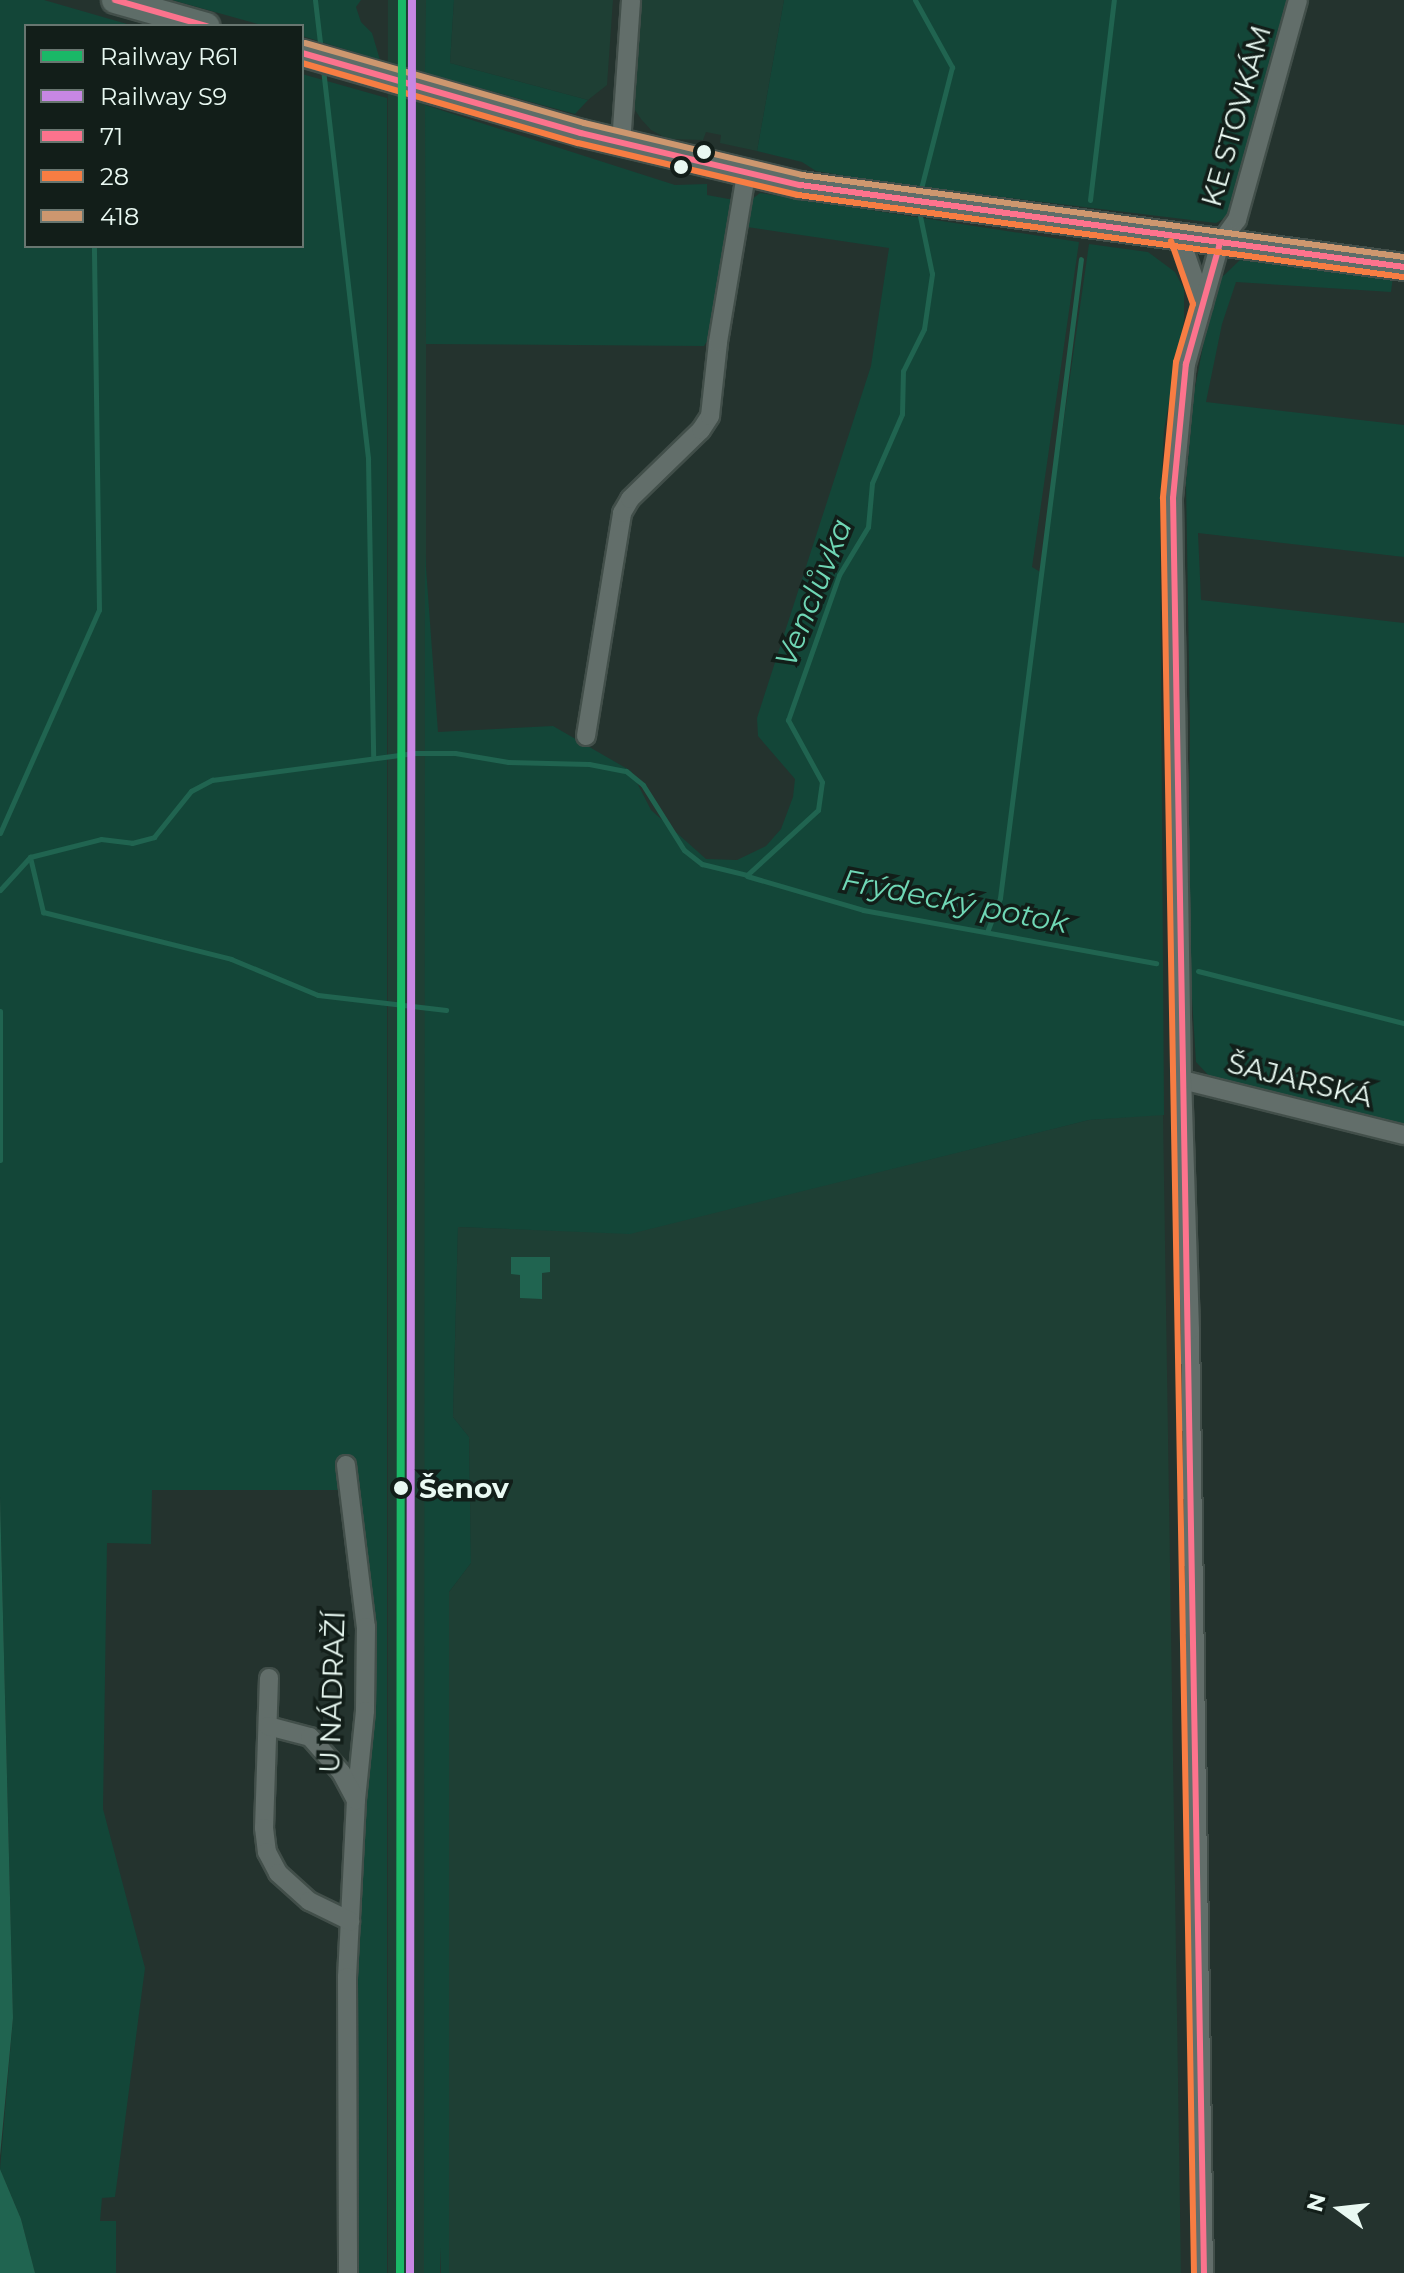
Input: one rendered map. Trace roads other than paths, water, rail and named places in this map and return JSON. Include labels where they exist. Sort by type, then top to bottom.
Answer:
[{"type":"main road","points":[[115,0],[199,24]]},
{"type":"main road","points":[[304,54],[621,144],[746,174],[887,198],[1404,267]]},
{"type":"street","points":[[621,144],[631,0]]},
{"type":"street","name":"KE STOVKÁM","points":[[1204,2273],[1190,1330],[1182,1080],[1173,498],[1186,364],[1220,243],[1237,220],[1298,0]]},
{"type":"street","points":[[586,736],[622,513],[630,499],[701,430],[710,416],[718,342],[746,174]]},
{"type":"street","points":[[1180,238],[1203,304]]},
{"type":"street","name":"ŠAJARSKÁ","points":[[1182,1080],[1404,1135]]},
{"type":"street","name":"U NÁDRAŽÍ","points":[[346,1465],[366,1627],[365,1711],[356,1800],[347,1977],[348,2273]]},
{"type":"street","points":[[269,1678],[264,1828],[267,1852],[278,1873],[309,1901],[350,1921]]},
{"type":"street","points":[[268,1726],[310,1737],[341,1772],[356,1800]]},
{"type":"waterway","points":[[315,0],[321,51]]},
{"type":"waterway","name":"Venclůvka","points":[[915,0],[952,67],[920,193]]},
{"type":"waterway","points":[[1090,200],[1114,0]]},
{"type":"waterway","points":[[323,69],[368,459],[373,756]]},
{"type":"waterway","name":"Venclůvka","points":[[0,890],[30,857],[101,839],[132,843],[154,837],[191,791],[212,780],[414,753],[455,753],[508,762],[589,764],[626,771],[643,785],[684,850],[702,864],[747,875],[818,810],[822,782],[788,720],[839,575],[868,527],[872,483],[902,414],[903,371],[924,329],[932,274],[919,211]]},
{"type":"waterway","points":[[0,833],[99,610],[94,248]]},
{"type":"waterway","points":[[987,932],[1000,898],[1081,259]]},
{"type":"waterway","points":[[30,857],[43,912],[231,959],[318,995],[446,1010]]},
{"type":"waterway","name":"Frýdecký potok","points":[[747,876],[863,910],[1156,963]]},
{"type":"waterway","name":"Frýdecký potok","points":[[1198,971],[1404,1023]]},
{"type":"waterway","points":[[0,1011],[0,1160]]},
{"type":"rail line","name":"R61","points":[[400,2273],[402,0]]},
{"type":"rail line","name":"S9","points":[[410,2273],[412,0]]},
{"type":"place","name":"Šenov","points":[[401,1488]]}]
